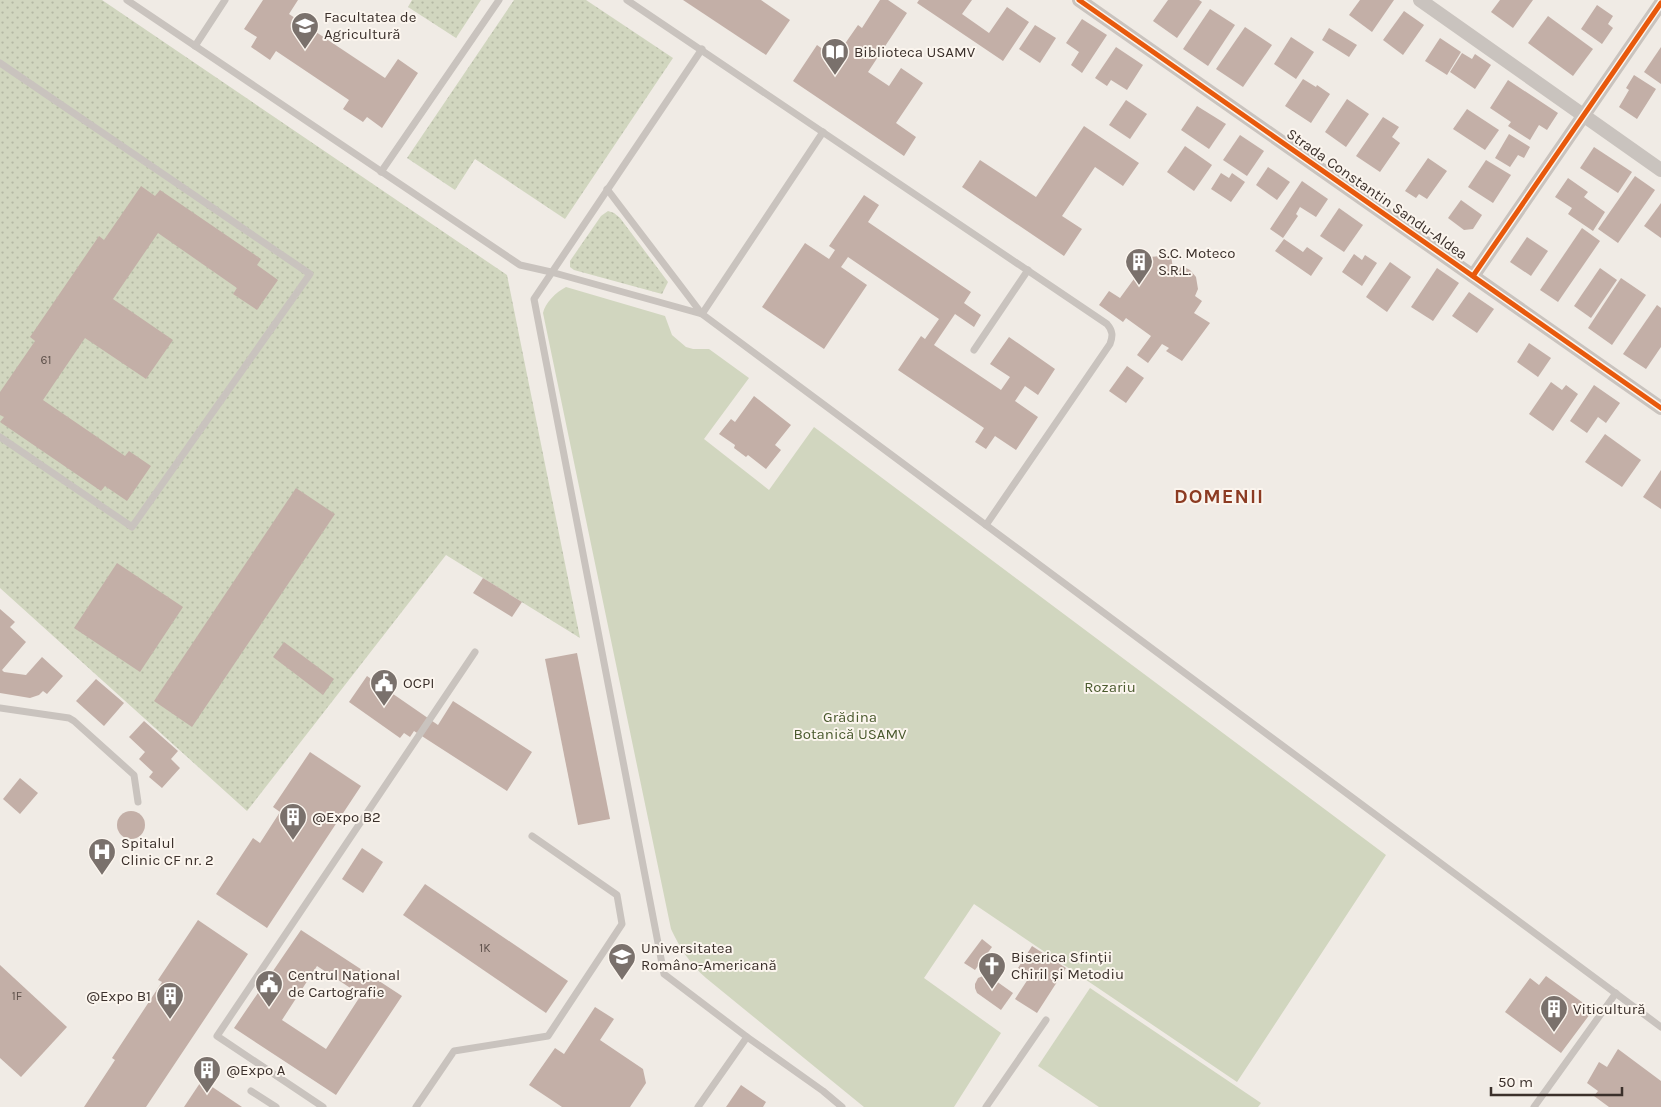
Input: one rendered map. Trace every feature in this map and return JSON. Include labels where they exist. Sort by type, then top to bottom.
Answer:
[{"type":"street","name":"Strada Constantin Sandu-Aldea","points":[[1079,0],[1661,408]]},
{"type":"street","points":[[1420,0],[1661,170]]},
{"type":"street","points":[[1473,276],[1661,3]]},
{"type":"lane","points":[[127,0],[520,265],[702,314]]},
{"type":"lane","points":[[195,46],[225,0]]},
{"type":"lane","points":[[381,172],[499,0]]},
{"type":"lane","points":[[627,0],[1107,324],[1113,337],[1110,344],[986,525]]},
{"type":"lane","points":[[702,49],[534,299],[664,974],[842,1107]]},
{"type":"lane","points":[[0,63],[310,274],[132,526],[0,437]]},
{"type":"lane","points":[[702,314],[824,132]]},
{"type":"lane","points":[[607,189],[702,314],[1661,1027]]},
{"type":"lane","points":[[974,350],[1028,270]]},
{"type":"lane","points":[[323,1107],[217,1036],[475,652]]},
{"type":"lane","points":[[0,708],[69,718],[74,721],[134,775],[138,802]]},
{"type":"lane","points":[[416,1107],[454,1051],[548,1036],[622,924],[617,895],[532,836]]},
{"type":"lane","points":[[1534,1107],[1616,994]]},
{"type":"lane","points":[[986,1107],[1046,1020]]},
{"type":"lane","points":[[698,1107],[747,1037]]},
{"type":"lane","points":[[251,1091],[276,1107]]},
{"type":"green space","points":[[0,0],[102,0],[507,275],[580,638],[446,555],[247,811],[0,588]]},
{"type":"green space","points":[[412,0],[481,0],[456,38],[408,7]]},
{"type":"green space","points":[[514,0],[586,0],[673,58],[565,219],[475,159],[455,190],[407,158]]},
{"type":"green space","points":[[608,211],[620,218],[668,282],[662,294],[574,270],[570,267],[570,261],[601,216]]},
{"type":"green space","name":"Grădina Botanică USAMV","points":[[566,287],[665,316],[672,335],[686,347],[709,349],[749,378],[704,439],[769,490],[814,427],[1386,855],[1237,1082],[974,904],[924,978],[1001,1033],[954,1107],[864,1107],[695,967],[671,929],[543,313],[546,305],[552,298]]},
{"type":"green space","points":[[1090,988],[1261,1103],[1258,1107],[1099,1107],[1038,1066]]},
{"type":"building","points":[[263,0],[298,0],[289,14],[385,78],[398,59],[418,73],[382,128],[367,117],[363,122],[343,109],[349,100],[276,51],[270,60],[251,47],[257,37],[244,29]]},
{"type":"building","points":[[683,0],[761,0],[790,20],[766,55]]},
{"type":"building","name":"Biblioteca USAMV","points":[[880,0],[888,0],[907,13],[868,72],[889,86],[901,68],[923,83],[896,123],[916,137],[904,156],[793,81],[817,45],[835,58],[858,25],[862,28]]},
{"type":"building","points":[[919,0],[972,0],[962,14],[989,33],[1007,7],[1029,22],[1003,61],[917,3]]},
{"type":"building","points":[[1168,0],[1199,0],[1202,2],[1177,38],[1153,21]]},
{"type":"building","points":[[1360,0],[1394,0],[1372,32],[1349,15]]},
{"type":"building","points":[[1500,0],[1533,0],[1513,28],[1491,12]]},
{"type":"building","points":[[1597,5],[1613,16],[1608,24],[1613,28],[1602,44],[1581,29]]},
{"type":"building","points":[[1210,9],[1235,25],[1208,66],[1183,49]]},
{"type":"building","points":[[1404,11],[1424,25],[1403,55],[1383,40]]},
{"type":"building","points":[[1548,16],[1593,49],[1573,76],[1528,43]]},
{"type":"building","points":[[1082,19],[1107,35],[1082,73],[1071,65],[1079,52],[1066,43]]},
{"type":"building","points":[[1035,25],[1056,38],[1040,63],[1019,49]]},
{"type":"building","points":[[1245,27],[1272,45],[1243,87],[1216,69]]},
{"type":"building","points":[[1329,28],[1357,45],[1349,57],[1322,40]]},
{"type":"building","points":[[1291,37],[1314,52],[1296,79],[1274,64]]},
{"type":"building","points":[[1440,38],[1461,52],[1447,75],[1425,61]]},
{"type":"building","points":[[1116,47],[1143,65],[1127,90],[1111,80],[1107,86],[1095,78]]},
{"type":"building","points":[[1661,47],[1661,84],[1644,72]]},
{"type":"building","points":[[1462,53],[1472,59],[1475,54],[1491,65],[1475,89],[1450,72]]},
{"type":"building","points":[[1634,75],[1656,89],[1637,119],[1619,107],[1629,90],[1626,88]]},
{"type":"building","points":[[1303,79],[1316,87],[1317,85],[1330,94],[1311,123],[1285,106]]},
{"type":"building","points":[[1508,80],[1558,113],[1547,130],[1539,125],[1530,140],[1508,126],[1511,122],[1490,108]]},
{"type":"building","points":[[1347,99],[1369,114],[1346,147],[1325,132]]},
{"type":"building","points":[[1126,100],[1147,114],[1130,139],[1109,125]]},
{"type":"building","points":[[1197,106],[1226,124],[1209,149],[1181,130]]},
{"type":"building","points":[[1467,109],[1499,130],[1485,150],[1453,129]]},
{"type":"building","points":[[1383,117],[1399,127],[1392,137],[1400,143],[1380,172],[1356,156]]},
{"type":"building","points":[[1084,126],[1139,163],[1123,186],[1095,167],[1062,216],[1082,229],[1064,256],[962,187],[980,160],[1036,197]]},
{"type":"building","points":[[1509,134],[1530,147],[1524,158],[1518,155],[1510,167],[1495,158]]},
{"type":"building","points":[[1240,135],[1264,151],[1247,176],[1223,160]]},
{"type":"building","points":[[1185,146],[1212,165],[1194,191],[1167,172]]},
{"type":"building","points":[[1594,147],[1632,172],[1618,193],[1580,168]]},
{"type":"building","points":[[1428,158],[1447,171],[1427,199],[1419,194],[1416,198],[1405,191]]},
{"type":"building","points":[[1486,160],[1511,175],[1493,203],[1468,187]]},
{"type":"building","points":[[1268,167],[1290,182],[1277,200],[1256,185]]},
{"type":"building","points":[[1221,173],[1229,178],[1232,173],[1245,182],[1231,202],[1211,189]]},
{"type":"building","points":[[1635,176],[1655,190],[1618,243],[1598,229]]},
{"type":"building","points":[[1568,178],[1588,192],[1584,197],[1605,212],[1593,231],[1568,214],[1572,208],[1555,197]]},
{"type":"building","points":[[1302,181],[1328,199],[1316,217],[1300,207],[1296,214],[1298,216],[1283,238],[1270,229]]},
{"type":"building","points":[[141,186],[155,196],[160,190],[261,259],[257,265],[278,280],[257,310],[233,294],[237,288],[158,233],[113,299],[173,340],[146,379],[85,338],[43,400],[125,456],[129,451],[151,466],[127,501],[105,486],[101,491],[0,422],[4,417],[0,415],[0,392],[35,341],[30,337],[99,236],[104,240]]},
{"type":"building","points":[[864,195],[879,205],[868,222],[971,292],[964,303],[981,315],[974,327],[955,314],[934,345],[1001,390],[1010,377],[990,364],[1009,337],[1055,369],[1038,395],[1025,386],[1015,401],[1038,417],[1016,450],[995,436],[986,449],[975,442],[984,428],[898,370],[921,336],[925,339],[939,319],[848,257],[841,267],[867,285],[824,349],[762,307],[805,243],[829,259],[835,250],[829,246]]},
{"type":"building","points":[[1461,200],[1482,215],[1473,229],[1464,230],[1448,218]]},
{"type":"building","points":[[1661,203],[1661,238],[1644,226]]},
{"type":"building","points":[[1339,208],[1363,225],[1344,252],[1320,236]]},
{"type":"building","points":[[1582,228],[1600,241],[1558,302],[1540,290]]},
{"type":"building","points":[[1527,237],[1548,251],[1531,276],[1510,262]]},
{"type":"building","points":[[1284,239],[1303,252],[1307,247],[1323,258],[1311,276],[1275,251]]},
{"type":"building","points":[[1354,254],[1362,260],[1365,255],[1377,263],[1362,286],[1342,272]]},
{"type":"building","points":[[1171,255],[1173,269],[1184,267],[1190,270],[1196,277],[1198,289],[1195,296],[1202,301],[1194,313],[1210,323],[1182,361],[1166,351],[1169,348],[1162,344],[1148,363],[1137,355],[1151,336],[1126,318],[1123,322],[1099,305],[1109,291],[1120,298],[1150,257]]},
{"type":"building","points":[[1390,262],[1411,277],[1387,312],[1366,297]]},
{"type":"building","points":[[1437,268],[1459,283],[1433,321],[1411,307]]},
{"type":"building","points":[[1600,268],[1617,280],[1591,318],[1574,306]]},
{"type":"building","points":[[1621,278],[1646,295],[1612,345],[1588,328]]},
{"type":"building","points":[[1469,292],[1494,309],[1477,333],[1452,316]]},
{"type":"building","points":[[1657,305],[1661,308],[1661,347],[1646,369],[1623,354]]},
{"type":"building","points":[[1529,343],[1551,358],[1538,377],[1517,362]]},
{"type":"building","points":[[1127,366],[1144,378],[1126,403],[1109,391]]},
{"type":"building","points":[[1551,382],[1562,390],[1566,385],[1578,394],[1553,431],[1529,414]]},
{"type":"building","points":[[1594,385],[1620,403],[1606,423],[1598,417],[1587,433],[1570,421]]},
{"type":"building","points":[[754,396],[791,425],[775,445],[781,450],[766,469],[748,455],[746,457],[734,448],[735,445],[719,434],[731,419],[735,422]]},
{"type":"building","points":[[1605,434],[1641,460],[1622,487],[1585,462]]},
{"type":"building","points":[[1661,470],[1661,509],[1643,497]]},
{"type":"building","points":[[296,488],[335,514],[192,727],[154,701]]},
{"type":"building","points":[[117,563],[183,607],[140,672],[74,628]]},
{"type":"building","points":[[483,578],[522,602],[512,617],[473,593]]},
{"type":"building","points":[[0,609],[15,622],[10,627],[26,642],[2,670],[4,672],[26,675],[42,657],[63,676],[47,694],[43,691],[39,695],[30,698],[0,693]]},
{"type":"building","points":[[284,642],[334,679],[323,695],[273,657]]},
{"type":"building","points":[[577,653],[610,819],[578,825],[545,659]]},
{"type":"building","points":[[367,676],[438,725],[453,701],[532,752],[507,791],[414,731],[410,737],[404,733],[400,738],[349,702]]},
{"type":"building","points":[[96,679],[124,703],[104,726],[76,701]]},
{"type":"building","points":[[144,721],[178,751],[171,759],[180,768],[162,788],[149,777],[153,772],[139,759],[145,752],[129,737]]},
{"type":"building","name":"@Expo B2","points":[[310,752],[361,786],[267,928],[216,894],[253,838],[260,843],[280,812],[273,807]]},
{"type":"building","points":[[20,778],[38,793],[20,814],[3,799]]},
{"type":"building","points":[[131,811],[141,815],[145,825],[141,835],[131,839],[121,835],[117,825],[121,815]]},
{"type":"building","points":[[362,848],[383,862],[363,893],[342,879]]},
{"type":"building","points":[[425,884],[568,981],[546,1013],[403,915]]},
{"type":"building","name":"@Expo B1","points":[[198,920],[248,954],[146,1107],[84,1107],[115,1060],[112,1058],[162,982],[158,980]]},
{"type":"building","name":"Centrul Național de Cartografie","points":[[301,930],[402,996],[336,1095],[234,1028]],"holes":[[[317,966],[361,995],[326,1049],[282,1020]]]},
{"type":"building","points":[[982,939],[992,947],[975,970],[964,963]]},
{"type":"building","points":[[1032,946],[1066,968],[1037,1013],[1015,999],[1030,976],[1018,968]]},
{"type":"building","points":[[0,965],[67,1027],[21,1077],[0,1058]]},
{"type":"building","name":"Biserica Sfinții Chiril și Metodiu","points":[[989,976],[1013,993],[1001,1010],[977,993],[975,984],[978,978]]},
{"type":"building","name":"Viticultură","points":[[1546,976],[1593,1010],[1561,1053],[1505,1012],[1530,978],[1539,985]]},
{"type":"building","points":[[595,1007],[614,1019],[600,1040],[643,1069],[646,1083],[630,1107],[562,1107],[529,1085],[555,1048],[564,1054]]},
{"type":"building","points":[[1618,1049],[1661,1081],[1661,1107],[1609,1107],[1594,1096],[1598,1091],[1587,1083],[1599,1062],[1607,1067]]},
{"type":"building","name":"@Expo A","points":[[202,1080],[242,1107],[184,1107]]},
{"type":"building","points":[[741,1085],[766,1102],[763,1107],[726,1107]]},
{"type":"cycle path","points":[[1079,0],[1661,408]]},
{"type":"cycle path","points":[[1473,276],[1661,3]]},
{"type":"place","name":"Facultatea de Agricultură","points":[[305,50]]},
{"type":"place","name":"Biblioteca USAMV","points":[[835,76]]},
{"type":"place","name":"S.C. Moteco S.R.L.","points":[[1139,286]]},
{"type":"place","name":"OCPI","points":[[384,707]]},
{"type":"place","name":"@Expo B2","points":[[293,841]]},
{"type":"place","name":"Spitalul Clinic CF nr. 2","points":[[102,876]]},
{"type":"place","name":"Universitatea Româno-Americană","points":[[622,981]]},
{"type":"place","name":"Biserica Sfinții Chiril și Metodiu","points":[[992,990]]},
{"type":"place","name":"Centrul Național de Cartografie","points":[[269,1008]]},
{"type":"place","name":"@Expo B1","points":[[170,1020]]},
{"type":"place","name":"Viticultură","points":[[1554,1033]]},
{"type":"place","name":"@Expo A","points":[[207,1094]]},
{"type":"district","name":"DOMENII","points":[[1219,496]]},
{"type":"park label","name":"Rozariu","points":[[1110,687]]}]
